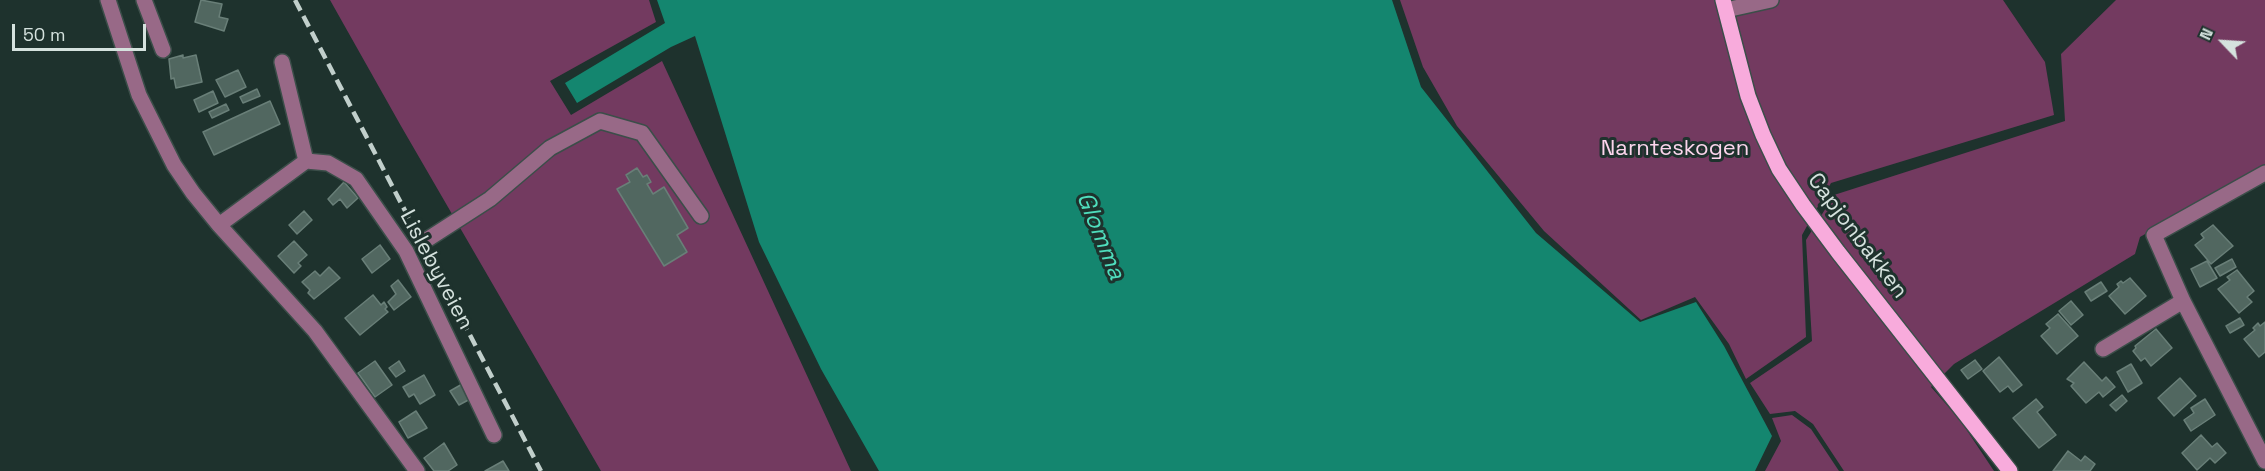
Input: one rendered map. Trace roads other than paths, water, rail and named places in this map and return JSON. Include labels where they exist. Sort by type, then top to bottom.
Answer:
[{"type":"main road","name":"Capjonbakken","points":[[1724,5],[1748,96],[1779,169],[1838,252],[2010,471]]},
{"type":"street","points":[[108,0],[139,95],[174,165],[219,225],[315,331],[417,471]]},
{"type":"street","points":[[144,0],[163,50]]},
{"type":"street","points":[[1724,5],[1772,0]]},
{"type":"street","points":[[219,225],[306,161],[282,62]]},
{"type":"street","points":[[428,239],[490,199],[550,148],[600,121],[642,133],[701,216]]},
{"type":"street","name":"Lislebyveien","points":[[306,161],[328,163],[356,179],[410,249],[494,435]]},
{"type":"street","points":[[2265,173],[2154,235],[2183,301],[2265,461]]},
{"type":"street","points":[[2103,350],[2183,301]]},
{"type":"water","name":"Glomma","points":[[657,0],[1392,0],[1421,87],[1536,233],[1640,322],[1696,302],[1724,346],[1772,436],[1755,471],[879,471],[821,369],[759,242],[695,36],[671,47],[577,103],[565,83],[665,23]]},
{"type":"tunnel","points":[[414,246],[428,239]]},
{"type":"railway","points":[[295,0],[541,471]]},
{"type":"park label","name":"Narnteskogen","points":[[1675,149]]}]
